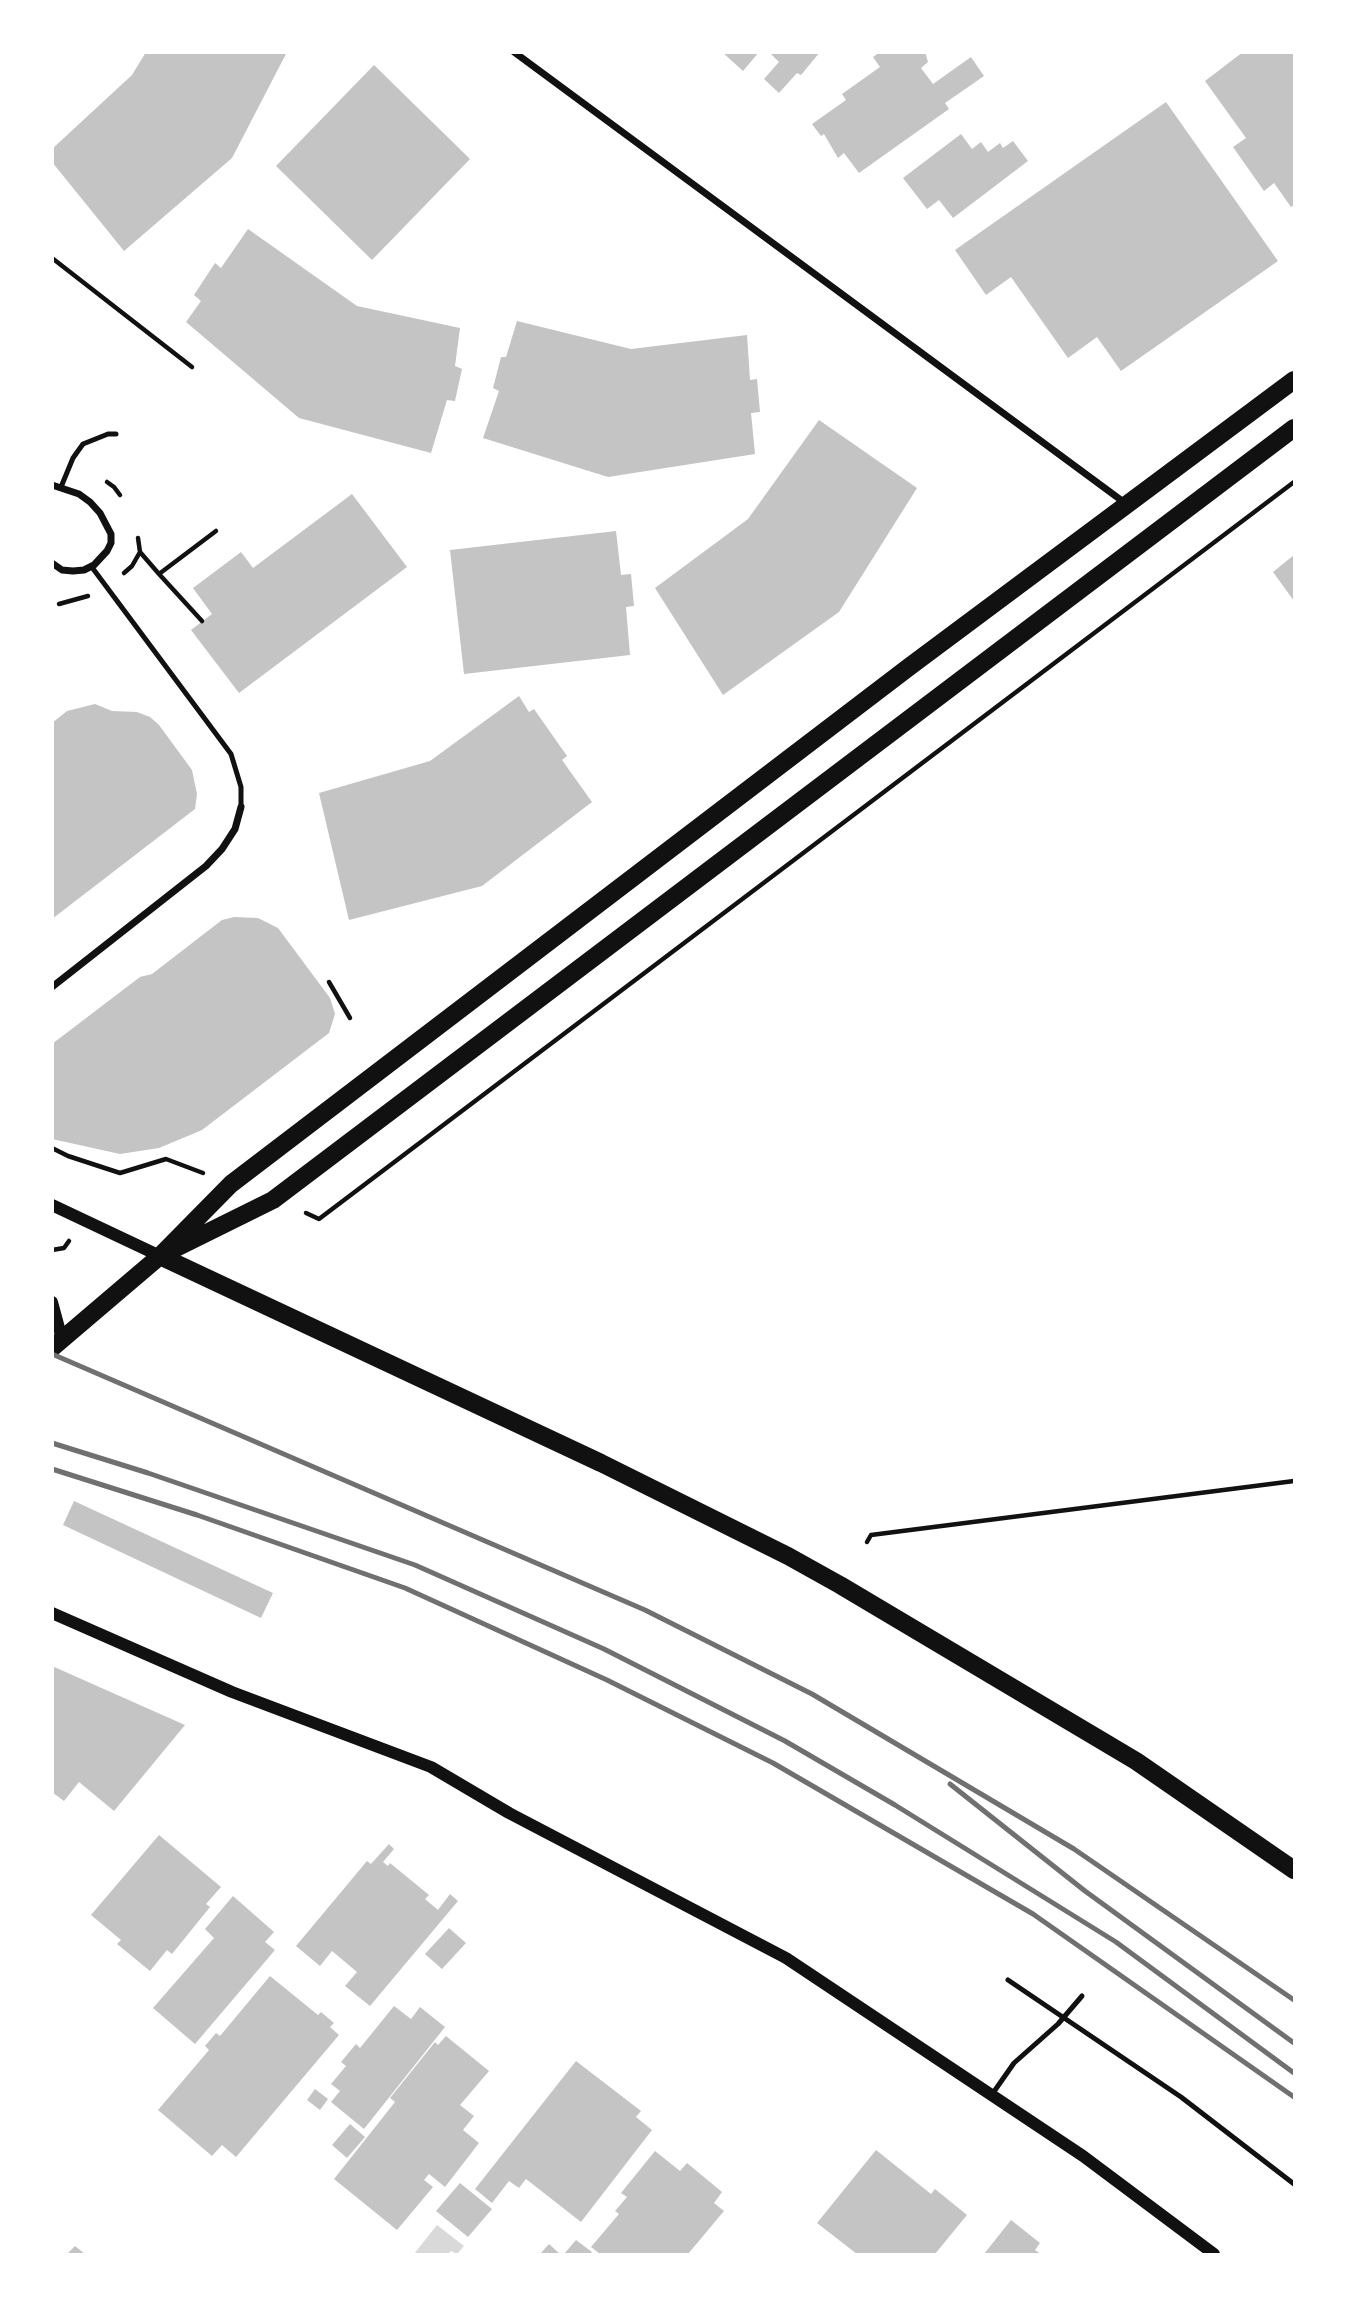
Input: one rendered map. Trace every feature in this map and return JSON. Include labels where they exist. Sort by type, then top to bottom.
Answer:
[{"type":"main road","points":[[57,1344],[160,1256],[231,1184],[909,667],[1294,380]]},
{"type":"main road","points":[[160,1256],[273,1200],[1294,428]]},
{"type":"main road","points":[[160,1256],[601,1463],[788,1556],[1136,1761],[1294,1870]]},
{"type":"street","points":[[514,52],[1128,505]]},
{"type":"street","points":[[52,563],[62,570],[72,571],[91,566],[107,551],[111,543],[111,534],[100,513],[90,502],[79,494],[57,486]]},
{"type":"street","points":[[52,987],[206,866],[222,849],[235,829],[241,807]]},
{"type":"street","points":[[52,1205],[160,1256]]},
{"type":"street","points":[[52,1303],[57,1344]]},
{"type":"street","points":[[52,1613],[232,1692],[431,1767],[509,1813],[786,1958],[1083,2156],[1214,2255]]},
{"type":"lane","points":[[57,486],[83,444],[108,434],[116,435]]},
{"type":"lane","points":[[91,566],[230,754],[239,778],[241,807]]},
{"type":"lane","points":[[1008,1980],[1181,2097],[1294,2184]]},
{"type":"lane","points":[[991,2095],[1014,2063],[1063,2018],[1082,1996]]},
{"type":"path","points":[[52,258],[192,368]]},
{"type":"path","points":[[308,1213],[319,1219],[1294,482]]},
{"type":"path","points":[[159,574],[216,531]]},
{"type":"path","points":[[140,552],[202,621]]},
{"type":"path","points":[[330,982],[350,1018]]},
{"type":"path","points":[[52,1148],[120,1173],[166,1159],[199,1172]]},
{"type":"path","points":[[52,1250],[64,1248],[71,1240]]},
{"type":"path","points":[[867,1542],[871,1535],[1294,1481]]},
{"type":"shaded area","points":[[437,2225],[464,2246],[457,2254],[451,2251],[448,2254],[414,2254]]},
{"type":"building","points":[[146,52],[287,52],[232,158],[124,251],[52,162],[52,149],[132,75]]},
{"type":"building","points":[[722,52],[759,52],[743,71]]},
{"type":"building","points":[[769,52],[820,52],[801,75],[797,73],[779,93],[764,79],[779,62]]},
{"type":"building","points":[[880,52],[925,52],[928,62],[921,68],[933,84],[971,57],[984,76],[945,103],[949,109],[859,173],[844,153],[838,158],[824,134],[821,136],[812,124],[846,100],[842,94],[880,67],[873,57]]},
{"type":"building","points":[[1243,52],[1294,52],[1294,205],[1291,207],[1274,183],[1264,191],[1233,147],[1246,138],[1205,81]]},
{"type":"building","points":[[374,65],[470,159],[372,260],[276,166]]},
{"type":"building","points":[[1166,102],[1278,261],[1121,371],[1097,337],[1068,358],[1011,277],[986,295],[955,250]]},
{"type":"building","points":[[961,134],[972,149],[981,142],[988,152],[1000,143],[1003,148],[1013,141],[1028,161],[953,218],[939,200],[927,209],[903,178]]},
{"type":"building","points":[[248,229],[357,306],[460,328],[455,366],[462,369],[455,401],[447,400],[431,453],[299,418],[186,322],[201,301],[194,295],[215,263],[221,268]]},
{"type":"building","points":[[517,321],[631,349],[747,335],[750,380],[757,379],[760,412],[751,413],[755,454],[608,477],[483,438],[499,391],[493,388],[501,357],[506,357]]},
{"type":"building","points":[[819,420],[917,488],[839,612],[723,695],[655,588],[748,519]]},
{"type":"building","points":[[352,494],[407,567],[239,693],[191,630],[212,614],[193,588],[241,552],[253,568]]},
{"type":"building","points":[[616,531],[621,575],[631,574],[634,606],[626,607],[630,655],[464,674],[450,550]]},
{"type":"building","points":[[1294,555],[1294,601],[1273,572]]},
{"type":"building","points":[[519,696],[529,712],[534,709],[567,756],[562,760],[592,802],[482,886],[349,920],[319,793],[430,761]]},
{"type":"building","points":[[95,704],[112,711],[137,712],[150,717],[159,725],[192,770],[197,794],[195,809],[52,919],[52,723],[67,711]]},
{"type":"building","points":[[234,917],[258,918],[278,928],[330,998],[335,1014],[329,1033],[202,1130],[159,1148],[120,1154],[52,1139],[52,1044],[140,977],[152,974],[222,920]]},
{"type":"building","points":[[74,1501],[273,1593],[261,1618],[63,1525]]},
{"type":"building","points":[[52,1666],[185,1725],[114,1811],[79,1782],[64,1801],[52,1792]]},
{"type":"building","points":[[159,1835],[221,1887],[206,1904],[210,1907],[172,1954],[167,1950],[150,1971],[117,1944],[121,1940],[91,1915]]},
{"type":"building","points":[[389,1844],[394,1849],[383,1862],[388,1866],[390,1863],[429,1895],[425,1899],[438,1910],[450,1894],[458,1901],[370,2006],[345,1986],[357,1972],[332,1951],[320,1966],[296,1946],[367,1861],[371,1864]]},
{"type":"building","points":[[233,1896],[274,1932],[265,1942],[275,1950],[195,2044],[153,2008],[214,1938],[205,1929]]},
{"type":"building","points":[[449,1928],[466,1943],[442,1969],[425,1954]]},
{"type":"building","points":[[270,1976],[318,2015],[321,2012],[334,2023],[330,2027],[339,2035],[236,2157],[222,2145],[212,2156],[158,2110],[209,2050],[205,2046],[216,2033],[220,2036]]},
{"type":"building","points":[[394,2006],[411,2019],[420,2007],[445,2027],[364,2129],[331,2102],[340,2091],[331,2084],[346,2066],[341,2062],[356,2044],[360,2048]]},
{"type":"building","points":[[446,2036],[489,2071],[460,2105],[474,2116],[463,2130],[479,2143],[445,2187],[429,2174],[424,2180],[433,2187],[397,2230],[334,2179],[395,2102],[390,2098],[435,2042],[438,2045]]},
{"type":"building","points":[[576,2061],[641,2111],[636,2117],[652,2130],[581,2222],[526,2179],[519,2188],[509,2181],[492,2203],[475,2189]]},
{"type":"building","points":[[315,2089],[328,2099],[320,2110],[307,2100]]},
{"type":"building","points":[[350,2124],[365,2137],[347,2158],[332,2145]]},
{"type":"building","points":[[876,2150],[931,2194],[935,2189],[967,2215],[935,2254],[857,2254],[817,2223]]},
{"type":"building","points":[[655,2151],[680,2171],[687,2163],[722,2192],[714,2203],[724,2211],[688,2254],[600,2254],[591,2247],[619,2214],[615,2211],[627,2197],[621,2193]]},
{"type":"building","points":[[460,2183],[492,2209],[468,2237],[436,2211]]},
{"type":"building","points":[[1011,2220],[1040,2243],[1035,2250],[1041,2254],[984,2254]]},
{"type":"building","points":[[576,2240],[592,2252],[564,2254]]},
{"type":"building","points":[[549,2244],[560,2254],[540,2254]]},
{"type":"building","points":[[75,2246],[85,2254],[67,2254]]},
{"type":"railway","points":[[52,1354],[645,1610],[812,1694],[1074,1849],[1294,2000]]},
{"type":"railway","points":[[52,1443],[148,1473],[415,1565],[604,1649],[785,1741],[895,1805],[1116,1942],[1294,2073]]},
{"type":"railway","points":[[52,1469],[197,1515],[405,1588],[607,1680],[773,1763],[1033,1914],[1294,2097]]},
{"type":"railway","points":[[950,1784],[1085,1891],[1294,2043]]}]
